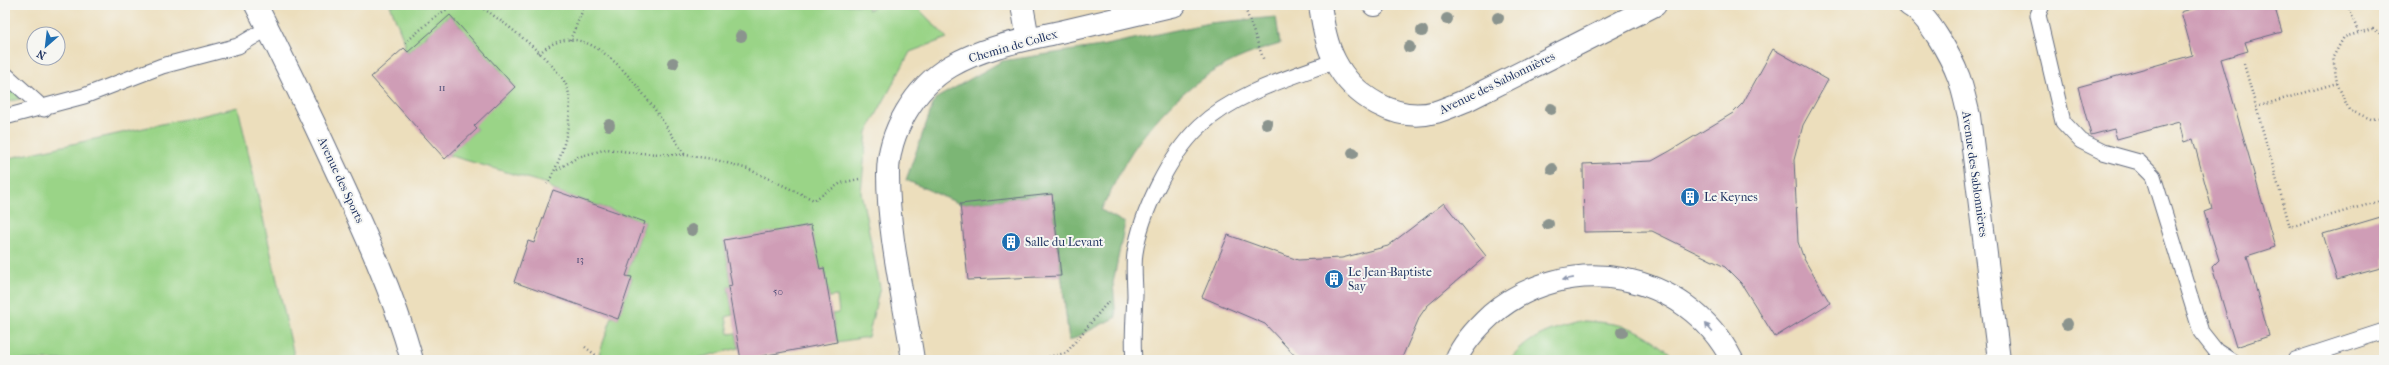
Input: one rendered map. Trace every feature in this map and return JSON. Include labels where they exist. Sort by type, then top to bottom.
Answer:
[{"type":"street","name":"Avenue des Sports","points":[[256,5],[377,257],[400,318],[412,360]]},
{"type":"street","points":[[1022,5],[1028,40]]},
{"type":"street","name":"Chemin de Collex","points":[[913,360],[890,213],[888,173],[891,149],[899,125],[930,81],[951,66],[974,55],[1028,40],[1175,5]]},
{"type":"street","name":"Avenue des Sablonnières","points":[[1320,5],[1324,30],[1335,61],[1366,97],[1384,109],[1413,114],[1435,112],[1467,100],[1655,5]]},
{"type":"street","name":"Avenue des Sablonnières","points":[[1910,5],[1916,9],[1940,40],[1958,77],[1969,116],[1999,360]]},
{"type":"street","points":[[1456,360],[1479,326],[1506,303],[1544,284],[1571,277],[1607,276],[1641,283],[1673,298],[1702,319],[1724,346],[1732,360]]},
{"type":"lane","points":[[2042,5],[2038,15],[2063,122],[2081,141],[2103,152],[2139,162],[2153,176],[2201,332],[2216,351],[2230,360]]},
{"type":"lane","points":[[5,118],[84,96],[162,66],[238,46],[268,28]]},
{"type":"lane","points":[[1134,360],[1135,254],[1150,205],[1164,174],[1199,127],[1232,103],[1272,84],[1335,61]]},
{"type":"lane","points":[[5,74],[44,108]]},
{"type":"lane","points":[[2295,360],[2384,331]]},
{"type":"path","points":[[404,43],[436,16],[454,5]]},
{"type":"path","points":[[477,5],[493,13],[539,53],[562,79],[568,90],[568,126],[557,170]]},
{"type":"path","points":[[570,40],[585,5]]},
{"type":"path","points":[[1244,5],[1272,84]]},
{"type":"path","points":[[2348,5],[2358,32]]},
{"type":"path","points":[[2384,35],[2373,29],[2344,37],[2333,56],[2337,83],[2349,110],[2371,119],[2384,117]]},
{"type":"path","points":[[539,53],[555,42],[570,40],[589,44],[616,63],[647,97],[685,155]]},
{"type":"path","points":[[2244,64],[2290,227],[2384,200]]},
{"type":"path","points":[[2256,107],[2337,83]]},
{"type":"path","points":[[547,184],[557,170],[578,156],[607,149],[637,153],[685,155],[713,159],[748,169],[814,200],[841,183],[888,173]]},
{"type":"path","points":[[1033,360],[1066,353],[1107,303],[1135,300]]},
{"type":"path","points":[[585,347],[602,360]]},
{"type":"green space","points":[[390,5],[866,5],[868,10],[879,5],[915,5],[947,38],[910,52],[867,132],[861,192],[880,287],[868,337],[837,342],[832,314],[839,313],[837,296],[829,297],[824,269],[819,269],[811,225],[724,241],[732,286],[728,287],[733,315],[726,317],[729,334],[736,333],[739,348],[690,360],[597,360],[612,317],[618,318],[632,278],[626,276],[645,222],[553,190],[547,184],[448,155],[477,129],[473,125],[515,87],[450,15],[408,52],[404,48],[405,43]]},
{"type":"green space","points":[[1276,17],[1280,44],[1236,59],[1200,80],[1168,107],[1138,143],[1123,167],[1101,210],[1125,223],[1113,283],[1116,317],[1069,341],[1052,194],[960,204],[906,180],[935,99],[1002,61],[1101,46],[1209,23]]},
{"type":"green space","points":[[5,63],[20,99],[5,102]]},
{"type":"green space","points":[[238,107],[295,360],[5,360],[5,159]]},
{"type":"green space","points":[[1584,321],[1625,326],[1635,330],[1655,341],[1678,360],[1510,360],[1526,344],[1543,334]]},
{"type":"building","points":[[2204,5],[2274,5],[2282,32],[2245,42],[2248,51],[2221,59],[2275,247],[2247,256],[2269,336],[2236,347],[2212,267],[2219,260],[2204,212],[2212,209],[2193,139],[2184,142],[2179,122],[2117,139],[2114,129],[2091,135],[2078,87],[2193,55],[2181,12]]},
{"type":"building","points":[[450,15],[515,87],[474,126],[477,129],[445,159],[371,77],[404,48],[408,52]]},
{"type":"building","name":"Le Keynes","points":[[1773,49],[1828,80],[1803,125],[1794,160],[1798,242],[1804,259],[1830,303],[1775,337],[1741,283],[1725,267],[1652,231],[1584,232],[1583,164],[1652,161],[1733,113],[1743,103]]},
{"type":"building","points":[[553,190],[645,222],[626,276],[632,277],[618,319],[514,282],[528,241],[534,243]]},
{"type":"building","points":[[1052,194],[1061,276],[968,280],[960,204]]},
{"type":"building","name":"Le Jean-Baptiste Say","points":[[1444,203],[1486,256],[1427,306],[1420,316],[1401,360],[1299,360],[1265,324],[1202,297],[1228,235],[1298,260],[1342,258],[1388,246]]},
{"type":"building","points":[[2384,216],[2384,267],[2337,280],[2323,234]]},
{"type":"building","points":[[811,225],[820,269],[824,268],[837,342],[741,360],[728,287],[732,286],[724,240]]},
{"type":"place","name":"Le Keynes","points":[[1690,197]]},
{"type":"place","name":"Salle du Levant","points":[[1011,242]]},
{"type":"place","name":"Le Jean-Baptiste Say","points":[[1334,279]]}]
